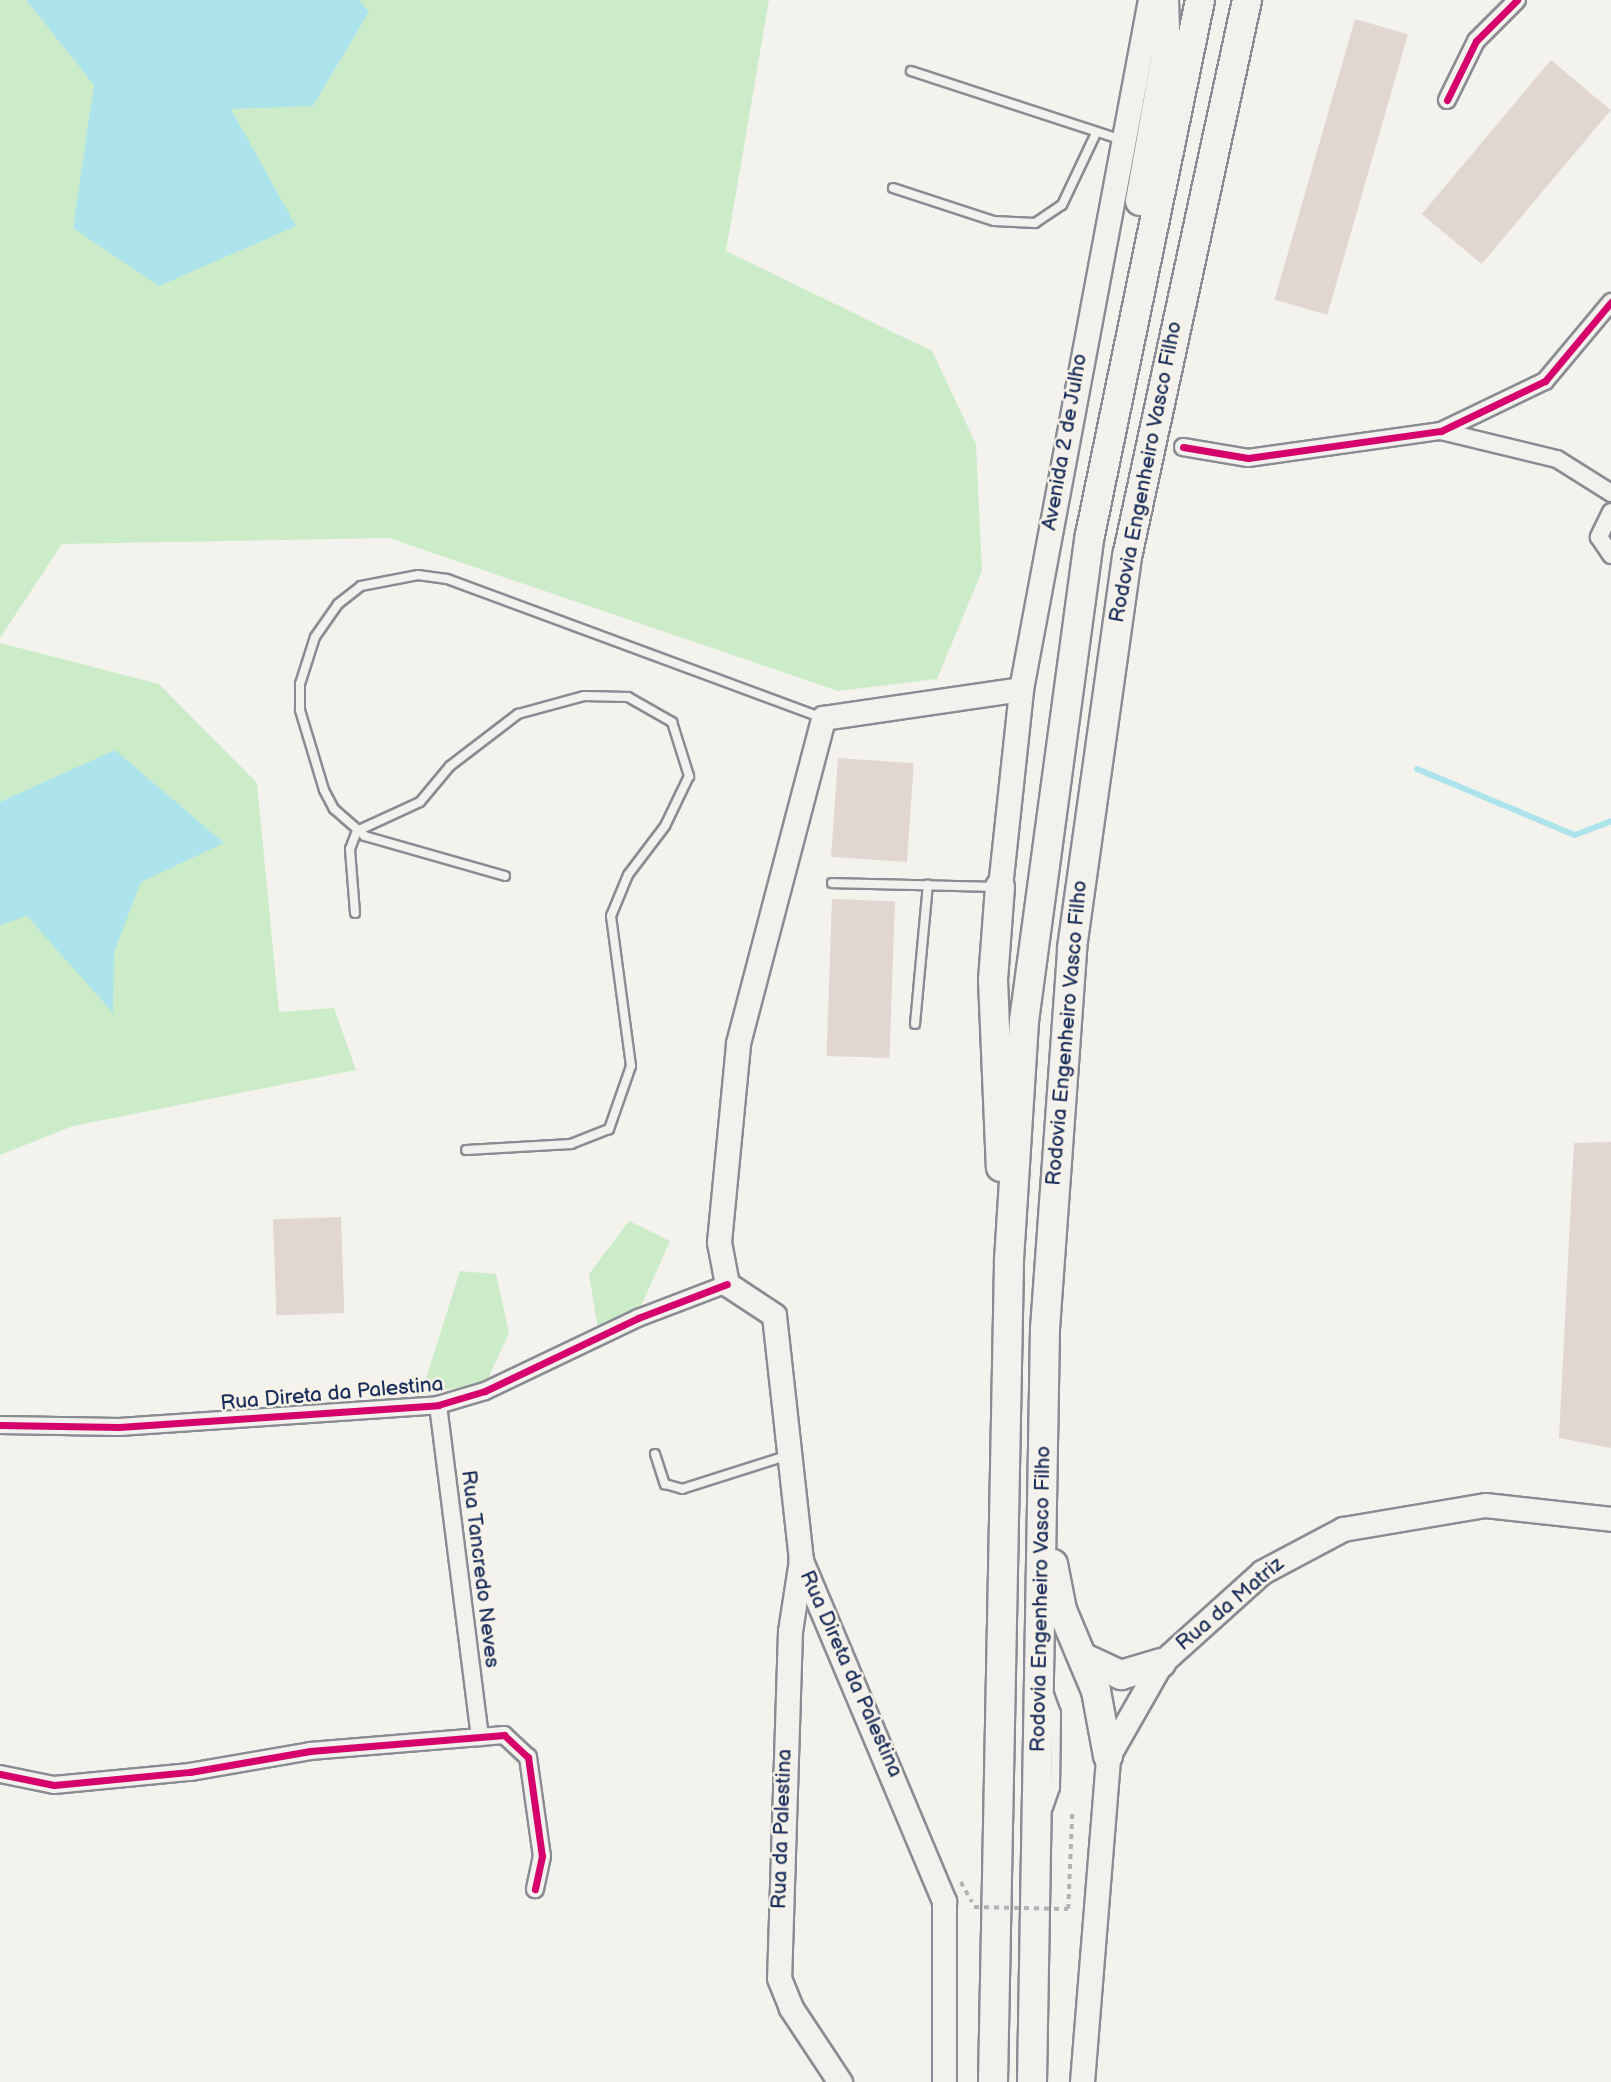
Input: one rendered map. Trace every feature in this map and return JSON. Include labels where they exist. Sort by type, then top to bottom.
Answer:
[{"type":"highway","points":[[1120,392],[1117,330],[1166,55],[1164,0]]},
{"type":"highway","name":"Rodovia Engenheiro Vasco Filho","points":[[993,2082],[1009,1260],[1024,1021],[1054,776],[1090,535],[1200,0]]},
{"type":"highway","name":"Rodovia Engenheiro Vasco Filho","points":[[1032,2082],[1045,1370],[1052,1182],[1072,948],[1103,707],[1147,454],[1248,0]]},
{"type":"highway","points":[[1000,887],[993,1032],[1009,1260]]},
{"type":"highway","points":[[1045,1370],[1054,1413],[1053,1564],[1062,1610],[1084,1658],[1108,1755]]},
{"type":"highway","points":[[1084,1658],[1121,1675],[1161,1663]]},
{"type":"main road","name":"Avenida 2 de Julho","points":[[1000,887],[1021,689],[1119,139],[1150,0]]},
{"type":"main road","points":[[727,1284],[719,1242],[738,1043],[823,718],[1021,689]]},
{"type":"main road","name":"Rua Direta da Palestina","points":[[727,1284],[774,1315],[792,1454],[801,1560],[944,1901],[944,2082]]},
{"type":"main road","name":"Rua da Matriz","points":[[1108,1755],[1161,1663],[1262,1572],[1342,1529],[1485,1505],[1611,1519]]},
{"type":"main road","name":"Rua da Palestina","points":[[801,1560],[790,1631],[779,1978],[790,2008],[840,2082]]},
{"type":"main road","points":[[1082,2082],[1108,1755]]},
{"type":"street","points":[[1447,100],[1469,51],[1517,0]]},
{"type":"street","points":[[1183,447],[1248,458],[1441,431],[1545,381],[1611,302]]},
{"type":"street","points":[[1441,431],[1557,459],[1611,493]]},
{"type":"street","points":[[1611,512],[1599,537],[1611,555]]},
{"type":"street","name":"Rua Direta da Palestina","points":[[0,1425],[118,1427],[438,1405],[485,1391],[617,1327],[727,1284]]},
{"type":"street","name":"Rua Tancredo Neves","points":[[438,1405],[481,1737]]},
{"type":"street","points":[[0,1774],[54,1785],[190,1772],[310,1751],[481,1737],[512,1737],[528,1757],[542,1856],[536,1889]]},
{"type":"lane","points":[[911,71],[1119,139]]},
{"type":"lane","points":[[893,188],[995,221],[1035,223],[1062,205],[1096,133]]},
{"type":"lane","points":[[505,876],[357,831],[324,790],[300,710],[300,684],[316,637],[338,604],[386,578],[447,579],[823,718]]},
{"type":"lane","points":[[355,913],[350,849],[357,831],[420,802],[450,766],[518,714],[584,696],[628,697],[672,722],[684,745],[689,776],[665,826],[628,875],[611,916],[631,1066],[609,1129],[571,1144],[466,1150]]},
{"type":"lane","points":[[832,883],[1000,887]]},
{"type":"lane","points":[[915,1024],[928,885]]},
{"type":"lane","points":[[655,1454],[665,1484],[682,1489],[792,1454]]},
{"type":"path","points":[[961,1882],[974,1907],[1068,1909],[1072,1813]]},
{"type":"green space","points":[[0,0],[769,0],[726,251],[932,351],[976,444],[982,571],[937,679],[838,691],[389,538],[62,544],[0,638]]},
{"type":"green space","points":[[0,643],[159,684],[257,783],[279,1012],[334,1008],[356,1070],[73,1126],[0,1155]]},
{"type":"green space","points":[[629,1221],[670,1241],[639,1311],[598,1330],[589,1274]]},
{"type":"green space","points":[[460,1271],[496,1274],[509,1333],[486,1383],[421,1394]]},
{"type":"water","points":[[26,0],[359,0],[369,12],[313,106],[231,109],[296,226],[159,286],[73,228],[94,85]]},
{"type":"water","points":[[115,750],[224,843],[141,882],[114,952],[113,1013],[27,916],[0,925],[0,802]]},
{"type":"building","points":[[1355,19],[1408,34],[1327,315],[1275,300]]},
{"type":"building","points":[[1551,60],[1611,110],[1482,264],[1422,214]]},
{"type":"building","points":[[838,758],[914,763],[907,862],[831,857]]},
{"type":"building","points":[[832,899],[895,901],[889,1058],[827,1056]]},
{"type":"building","points":[[1611,1142],[1611,1448],[1559,1438],[1574,1143]]},
{"type":"building","points":[[341,1217],[344,1313],[276,1315],[273,1219]]},
{"type":"waterway","points":[[1417,769],[1575,835],[1611,821]]},
{"type":"cycle path","points":[[1447,100],[1476,41],[1517,0]]},
{"type":"cycle path","points":[[1183,447],[1248,458],[1441,431],[1545,381],[1611,302]]},
{"type":"cycle path","points":[[0,1425],[119,1427],[438,1405],[485,1391],[638,1318],[727,1284]]},
{"type":"cycle path","points":[[0,1774],[54,1785],[190,1772],[310,1751],[504,1735],[528,1757],[542,1856],[535,1889]]}]
